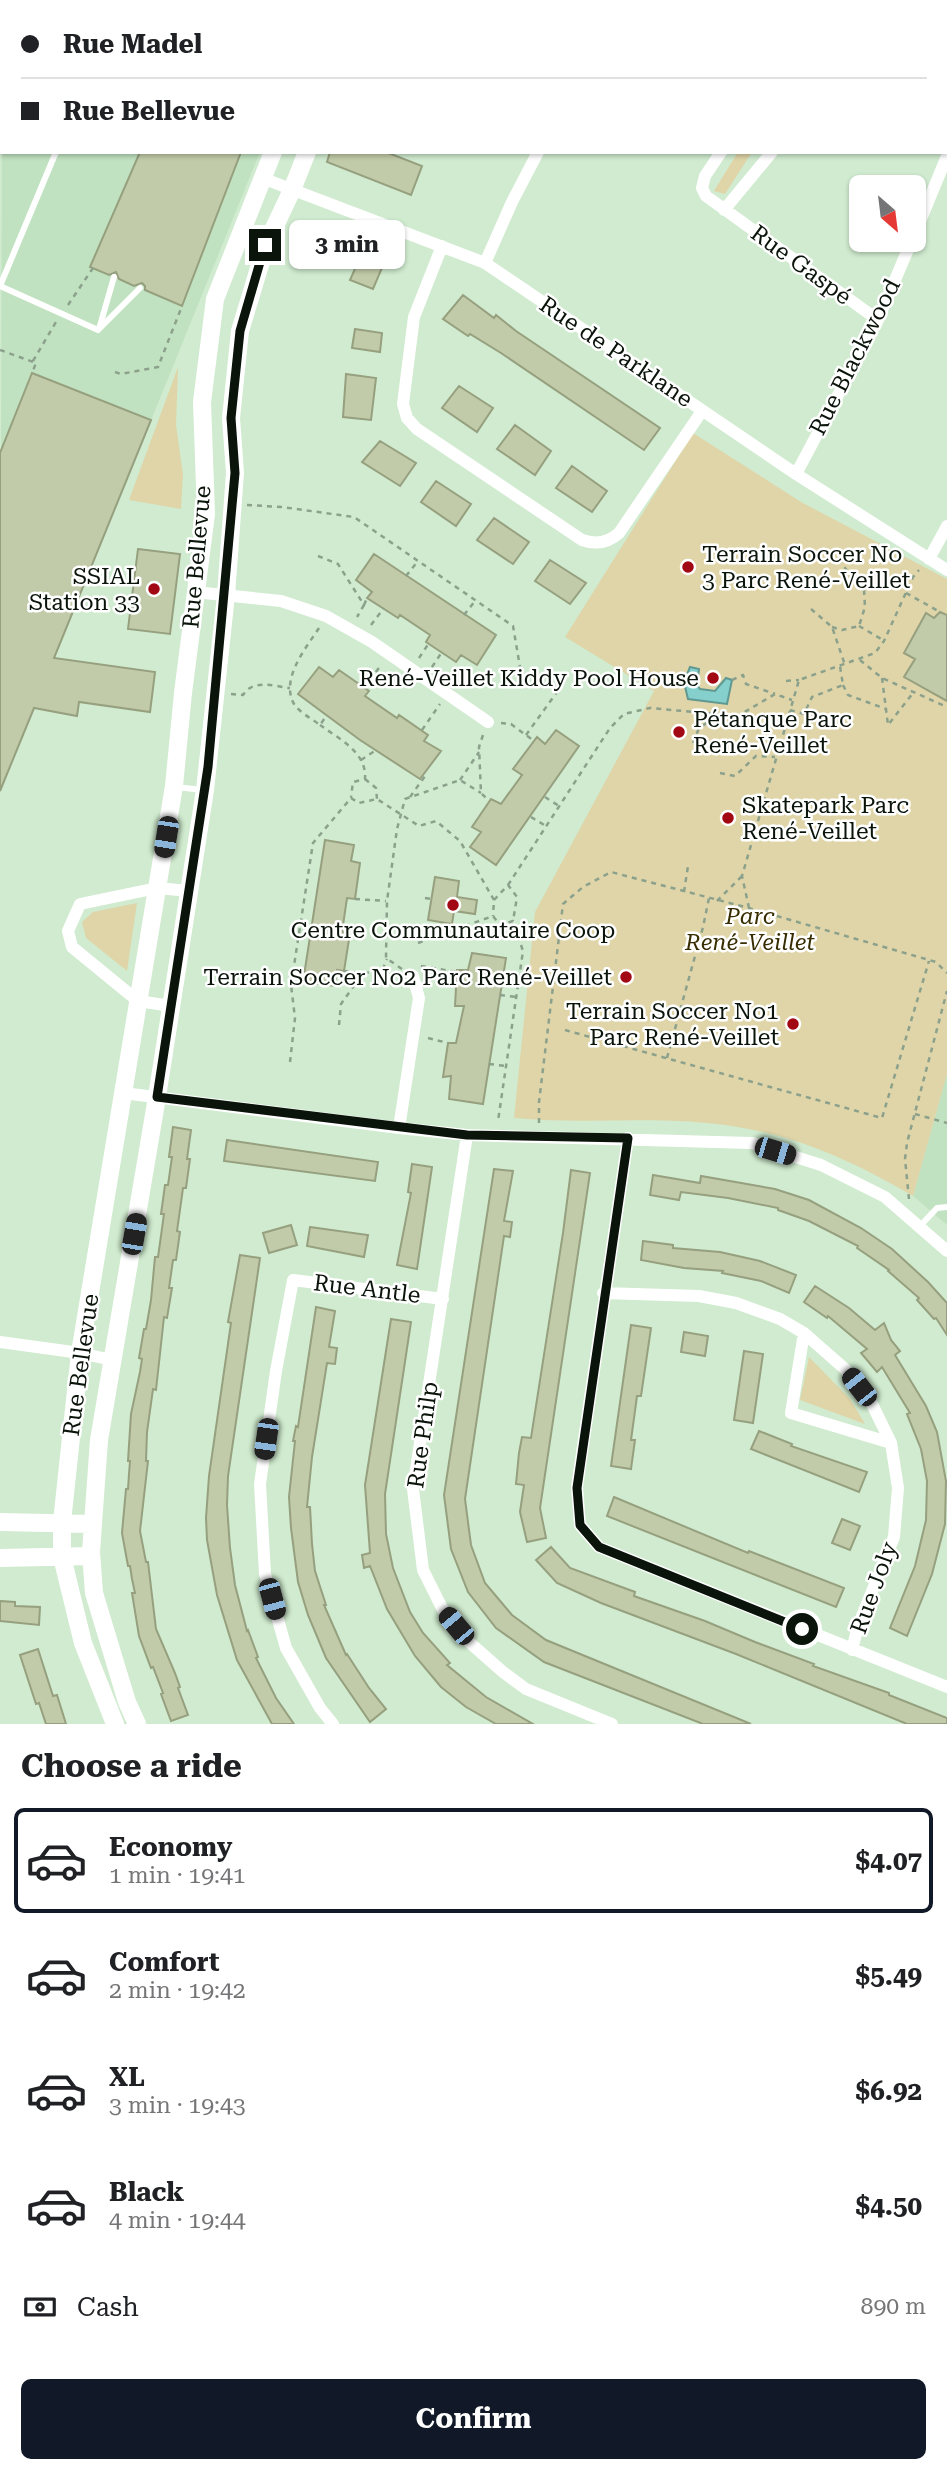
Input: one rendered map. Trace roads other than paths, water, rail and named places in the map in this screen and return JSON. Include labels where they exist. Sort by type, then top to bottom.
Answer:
[{"type":"street","name":"Rue Bellevue","points":[[115,1724],[83,1643],[62,1557],[62,1522],[80,1353],[174,786],[206,514],[202,402],[215,299],[272,154]]},
{"type":"street","name":"Rue Bellevue","points":[[137,1724],[127,1702],[94,1593],[91,1556],[99,1440],[205,790],[233,506],[235,473],[231,418],[240,331],[265,245],[306,154]]},
{"type":"street","points":[[485,263],[537,154]]},
{"type":"street","name":"Rue Gaspé","points":[[720,154],[705,176],[702,188],[706,196],[878,320]]},
{"type":"street","points":[[724,210],[770,154]]},
{"type":"street","name":"Rue Blackwood","points":[[926,207],[947,156]]},
{"type":"street","name":"Rue de Parklane","points":[[262,178],[485,263],[796,474],[947,570]]},
{"type":"street","points":[[442,246],[416,309],[412,326],[403,404],[406,415],[416,429],[582,540],[600,543],[610,540],[618,533],[702,411]]},
{"type":"street","name":"Rue Blackwood","points":[[796,474],[878,320],[907,252]]},
{"type":"street","points":[[929,559],[947,526]]},
{"type":"street","points":[[195,593],[281,601],[326,616],[363,636],[488,722]]},
{"type":"street","points":[[171,1006],[138,1001],[72,947],[68,931],[80,904],[157,888],[189,891]]},
{"type":"street","points":[[399,1128],[419,998],[414,970]]},
{"type":"street","points":[[123,1093],[467,1135],[752,1143],[821,1165],[885,1197],[947,1251]]},
{"type":"street","name":"Rue Philp","points":[[467,1135],[413,1489],[423,1570],[443,1610],[469,1642],[503,1672],[526,1689],[611,1724]]},
{"type":"street","points":[[628,1138],[603,1293],[577,1488],[580,1525],[599,1547],[947,1687]]},
{"type":"street","name":"Rue Antle","points":[[334,1724],[320,1708],[286,1648],[265,1574],[260,1484],[276,1371],[293,1280],[443,1299]]},
{"type":"street","name":"Rue Joly","points":[[603,1293],[699,1296],[736,1303],[780,1319],[804,1333],[845,1369],[873,1404],[891,1443],[898,1488],[894,1537],[858,1626],[852,1650]]},
{"type":"street","points":[[804,1333],[790,1413],[891,1443]]},
{"type":"street","points":[[0,1342],[113,1360]]},
{"type":"street","points":[[0,1522],[93,1524]]},
{"type":"street","points":[[0,1558],[91,1556]]},
{"type":"lane","points":[[56,154],[0,286],[99,330]]},
{"type":"lane","points":[[99,330],[114,277]]},
{"type":"lane","points":[[99,330],[139,288]]},
{"type":"lane","points":[[174,786],[205,790]]},
{"type":"lane","points":[[915,1221],[937,1208],[947,1207]]},
{"type":"water","points":[[690,667],[699,669],[697,685],[700,689],[715,691],[726,678],[732,680],[727,704],[688,699],[684,682]]},
{"type":"place","name":"Terrain Soccer No 3 Parc René-Veillet","points":[[688,567]]},
{"type":"place","name":"SSIAL Station 33","points":[[154,589]]},
{"type":"place","name":"René-Veillet Kiddy Pool House","points":[[713,678]]},
{"type":"place","name":"Pétanque Parc René-Veillet","points":[[679,732]]},
{"type":"place","name":"Skatepark Parc René-Veillet","points":[[728,818]]},
{"type":"place","name":"Centre Communautaire Coop","points":[[453,905]]},
{"type":"place","name":"Terrain Soccer No2 Parc René-Veillet","points":[[626,977]]},
{"type":"place","name":"Terrain Soccer No1 Parc René-Veillet","points":[[793,1024]]},
{"type":"park label","name":"Parc René-Veillet","points":[[750,929]]}]
